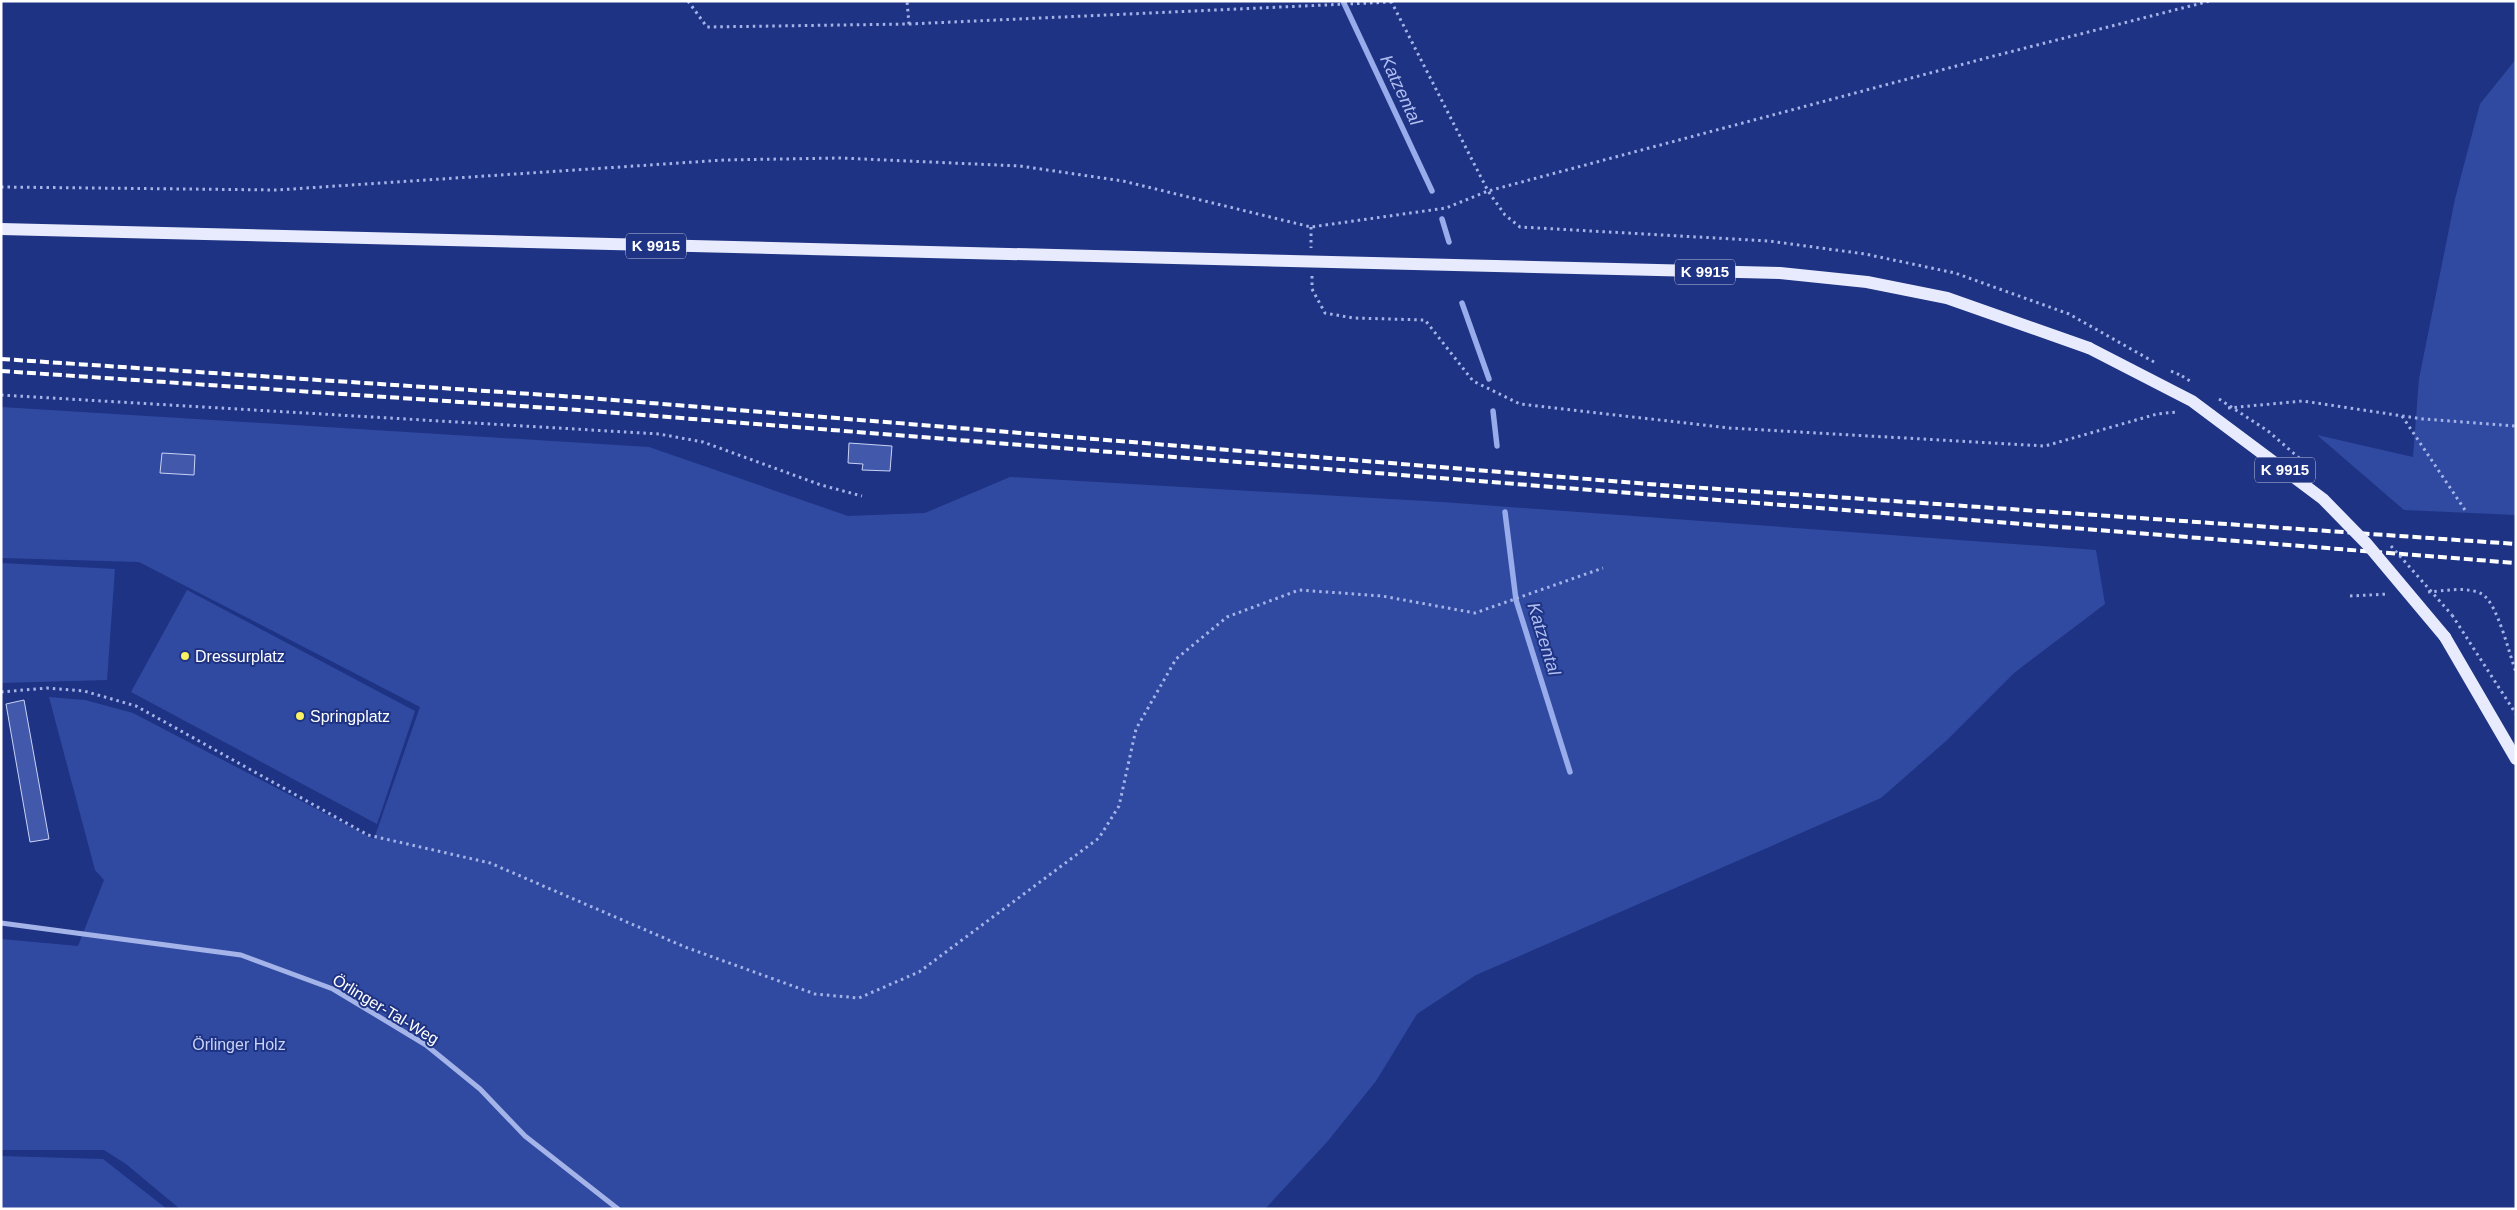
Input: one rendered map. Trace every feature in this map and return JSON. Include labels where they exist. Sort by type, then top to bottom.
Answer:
[{"type":"main road","name":"K 9915","points":[[1,229],[1312,263],[1780,273],[1866,282],[1947,298],[2089,348],[2192,401],[2323,499],[2367,544],[2445,637],[2516,759]]},
{"type":"street","name":"Örlinger-Tal-Weg","points":[[1,923],[241,955],[333,989],[426,1045],[480,1089],[524,1136],[618,1209]]},
{"type":"path","points":[[688,1],[707,27],[909,24],[1391,1],[1488,191],[1505,216],[1520,227]]},
{"type":"path","points":[[907,1],[909,24]]},
{"type":"path","points":[[1,187],[277,190],[724,160],[840,158],[1030,167],[1123,181],[1311,227],[1446,208],[1488,191],[2210,1]]},
{"type":"path","points":[[1312,263],[1312,289],[1324,312],[1353,318],[1425,320],[1473,381],[1520,404],[1729,428],[2045,446],[2157,414],[2186,411]]},
{"type":"path","points":[[1,395],[659,434],[703,442],[820,485],[862,496]]},
{"type":"path","points":[[2225,408],[2303,401],[2402,416],[2516,426]]},
{"type":"path","points":[[2402,416],[2467,513]]},
{"type":"path","points":[[1,692],[47,688],[84,691],[136,706],[368,835],[490,864],[685,947],[815,994],[859,998],[919,972],[1099,838],[1118,806],[1136,729],[1176,659],[1227,617],[1299,590],[1382,596],[1475,613],[1603,568]]},
{"type":"path","points":[[2419,593],[2468,590],[2483,595],[2493,607],[2516,672]]},
{"type":"path","points":[[2350,596],[2399,594]]},
{"type":"path","points":[[2452,614],[2516,714]]},
{"type":"green space","points":[[2516,59],[2516,515],[2404,510],[2317,435],[2413,457],[2419,379],[2455,199],[2480,104]]},
{"type":"green space","name":"Örlinger Holz","points":[[1,407],[649,447],[848,516],[925,513],[1010,477],[1442,502],[2096,550],[2105,604],[2014,673],[1946,741],[1881,798],[1476,975],[1417,1014],[1376,1081],[1327,1142],[1265,1209],[180,1209],[126,1164],[104,1150],[1,1150],[1,939],[78,946],[104,880],[95,870],[49,697],[85,700],[133,713],[374,839],[420,707],[139,562],[1,558]]},
{"type":"green space","points":[[1,563],[115,569],[107,680],[1,683]]},
{"type":"green space","name":"Springplatz","points":[[187,590],[415,711],[377,824],[131,692]]},
{"type":"green space","points":[[1,1156],[103,1159],[167,1209],[1,1209]]},
{"type":"building","points":[[849,443],[892,446],[890,471],[862,470],[863,464],[848,463]]},
{"type":"building","points":[[162,453],[195,455],[194,475],[160,473]]},
{"type":"building","points":[[24,700],[49,839],[30,842],[6,704]]},
{"type":"waterway","name":"Katzental","points":[[1343,1],[1432,191]]},
{"type":"waterway","name":"Katzental","points":[[1442,219],[1449,242]]},
{"type":"waterway","name":"Katzental","points":[[1462,303],[1489,379]]},
{"type":"waterway","name":"Katzental","points":[[1493,411],[1497,446]]},
{"type":"waterway","name":"Katzental","points":[[1505,512],[1516,600],[1570,772]]},
{"type":"railway","points":[[1,359],[577,397],[1661,485],[2516,544]]},
{"type":"railway","points":[[1,371],[579,410],[2516,563]]},
{"type":"place","name":"Dressurplatz","points":[[185,656]]},
{"type":"place","name":"Springplatz","points":[[300,716]]}]
